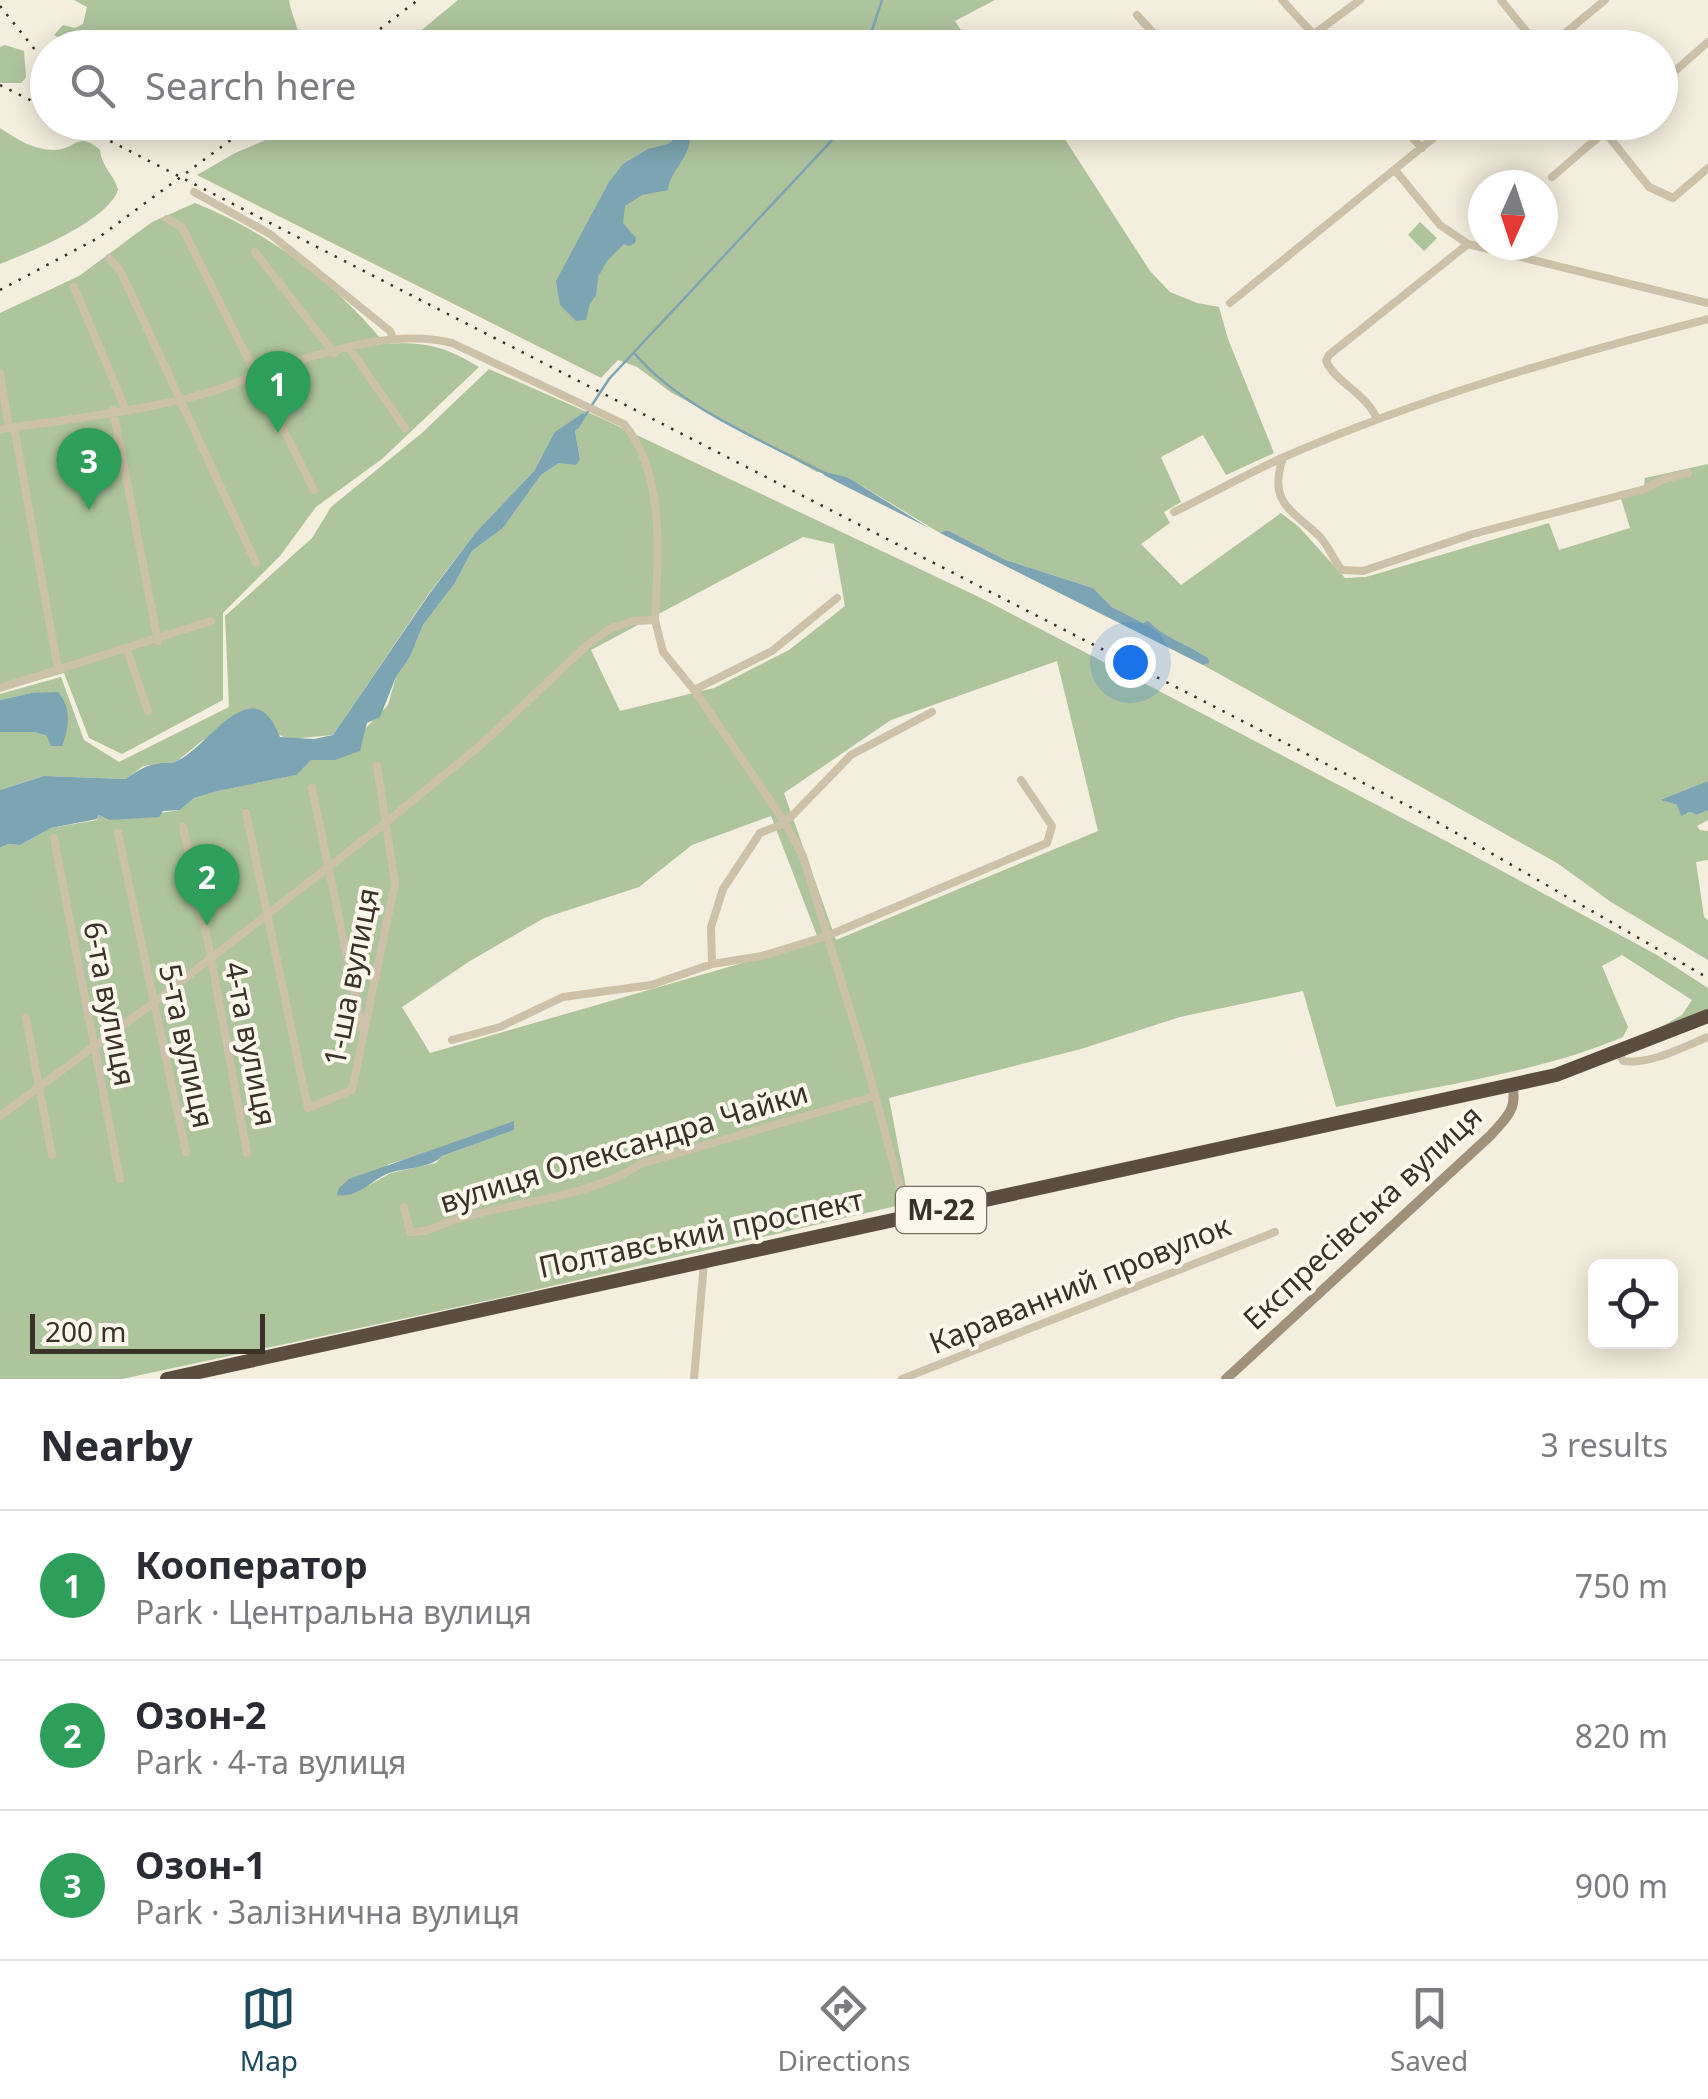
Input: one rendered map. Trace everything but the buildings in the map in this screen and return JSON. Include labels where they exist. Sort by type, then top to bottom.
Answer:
[{"type":"highway","name":"Полтавський проспект","points":[[166,1379],[1556,1075],[1708,1016]]},
{"type":"street","points":[[1282,0],[1310,30]]},
{"type":"street","points":[[1323,30],[1360,0]]},
{"type":"street","points":[[1501,0],[1523,30]]},
{"type":"street","points":[[1568,30],[1604,0]]},
{"type":"street","points":[[1138,16],[1151,30]]},
{"type":"street","points":[[1678,68],[1708,42]]},
{"type":"street","points":[[1415,140],[1422,148]]},
{"type":"street","points":[[1230,303],[1432,140]]},
{"type":"street","points":[[1558,172],[1596,140]]},
{"type":"street","points":[[1612,140],[1650,187],[1674,198],[1708,168]]},
{"type":"street","points":[[1377,420],[1354,388],[1326,361],[1468,244],[1440,225],[1395,170]]},
{"type":"street","points":[[194,192],[270,234],[390,331],[392,338]]},
{"type":"street","points":[[167,219],[182,227],[314,490]]},
{"type":"street","points":[[255,252],[334,353]]},
{"type":"street","points":[[109,258],[120,270],[256,563]]},
{"type":"street","points":[[1532,260],[1708,304]]},
{"type":"street","points":[[74,287],[125,408]]},
{"type":"street","points":[[1174,512],[1283,458],[1377,420],[1454,393],[1708,319]]},
{"type":"street","points":[[8,428],[181,398],[242,381],[254,372],[392,338],[430,338],[452,343],[624,424],[640,444],[648,468],[659,548],[655,620],[663,652],[694,690],[785,823],[803,856],[908,1217]]},
{"type":"street","points":[[350,348],[406,428]]},
{"type":"street","points":[[0,373],[59,671],[212,621]]},
{"type":"street","points":[[114,410],[158,640]]},
{"type":"street","points":[[1283,458],[1278,472],[1279,488],[1290,514],[1322,539],[1330,557],[1342,570],[1363,571],[1473,534],[1645,489],[1663,479],[1688,473]]},
{"type":"street","points":[[694,690],[772,651],[837,598]]},
{"type":"street","points":[[0,1116],[154,1003],[384,824],[482,744],[586,646],[611,628],[655,620]]},
{"type":"street","points":[[127,650],[148,711]]},
{"type":"street","points":[[0,688],[58,668]]},
{"type":"street","points":[[712,964],[712,927],[723,889],[760,833],[785,823],[850,755],[932,712]]},
{"type":"street","name":"1-ша вулиця","points":[[267,914],[308,1108],[352,1090],[395,882],[377,766]]},
{"type":"street","points":[[452,1040],[500,1026],[564,997],[652,984],[712,964],[762,956],[827,936],[1047,843],[1052,826],[1021,780]]},
{"type":"street","points":[[312,788],[326,869],[364,1034]]},
{"type":"street","points":[[246,813],[267,914]]},
{"type":"street","name":"4-та вулиця","points":[[183,827],[247,1153]]},
{"type":"street","name":"5-та вулиця","points":[[118,833],[186,1152]]},
{"type":"street","name":"6-та вулиця","points":[[54,838],[120,1179]]},
{"type":"street","points":[[26,1018],[52,1156]]},
{"type":"street","points":[[1620,1052],[1628,1063],[1708,1037]]},
{"type":"street","name":"Експресівська вулиця","points":[[1226,1379],[1492,1135],[1513,1110],[1516,1100],[1512,1084]]},
{"type":"street","name":"вулиця Олександра Чайки","points":[[404,1207],[410,1232],[425,1232],[456,1219],[597,1183],[626,1174],[640,1164],[875,1096]]},
{"type":"street","name":"Караванний провулок","points":[[902,1379],[1275,1232]]},
{"type":"street","points":[[694,1379],[704,1262]]},
{"type":"green space","points":[[74,0],[289,0],[298,30],[58,30],[63,25],[75,28],[83,24],[87,7]]},
{"type":"green space","points":[[458,0],[995,0],[955,21],[961,30],[422,30]]},
{"type":"green space","points":[[0,47],[24,51],[26,77],[21,83],[0,83]]},
{"type":"green space","points":[[0,128],[47,150],[81,141],[92,144],[100,150],[118,190],[111,202],[84,224],[0,264]]},
{"type":"green space","points":[[266,140],[1065,140],[1150,271],[1170,292],[1219,307],[1274,453],[1226,475],[1203,435],[1161,457],[1181,502],[1164,512],[1170,523],[1141,544],[1181,585],[1281,513],[1299,527],[1345,578],[1366,577],[1549,523],[1559,550],[1630,528],[1619,492],[1644,486],[1645,478],[1708,464],[1708,781],[1660,800],[1677,805],[1687,814],[1708,810],[1708,820],[1697,826],[1708,831],[1708,860],[1696,862],[1704,917],[1708,920],[1708,960],[1611,902],[1557,863],[1203,665],[1208,658],[1148,622],[1112,607],[1093,588],[1006,560],[947,530],[940,533],[849,478],[817,472],[672,393],[637,367],[618,360],[601,378],[197,175]]},
{"type":"green space","points":[[195,203],[248,229],[299,261],[344,300],[385,344],[434,347],[479,367],[382,459],[316,507],[280,556],[223,613],[223,700],[122,754],[89,738],[64,673],[0,691],[0,313],[79,276],[152,222]]},
{"type":"green space","points":[[1420,222],[1437,238],[1424,251],[1408,235]]},
{"type":"green space","points":[[489,369],[603,419],[981,598],[1465,851],[1657,955],[1708,988],[1708,1009],[1641,1038],[1682,1015],[1692,1000],[1622,955],[1602,966],[1628,1027],[1623,1037],[1555,1061],[1336,1107],[1303,991],[1180,1017],[1081,1049],[889,1098],[909,1203],[518,1294],[122,1379],[0,1379],[0,848],[20,845],[51,828],[97,820],[99,815],[109,820],[180,810],[194,798],[295,775],[311,760],[335,760],[388,705],[396,677],[410,657],[423,625],[455,583],[472,551],[503,528],[541,475],[559,463],[580,459],[575,431],[542,456],[534,471],[476,532],[430,592],[333,735],[289,739],[277,734],[203,740],[176,762],[143,766],[126,779],[44,776],[0,790],[0,732],[47,736],[31,693],[0,700],[0,694],[61,677],[84,740],[119,762],[229,707],[225,616],[312,538],[331,507],[422,433]],"holes":[[[803,537],[834,544],[845,606],[789,650],[714,688],[620,711],[591,650]],[[1057,661],[1098,831],[836,940],[784,793],[891,720]],[[771,816],[819,941],[430,1053],[402,1007],[544,918],[639,887],[692,845]],[[514,1130],[442,1156],[436,1163],[391,1173],[353,1194],[389,1164]]]},
{"type":"water","points":[[689,140],[668,190],[642,195],[625,206],[623,223],[636,238],[635,243],[624,244],[607,261],[598,277],[596,296],[586,320],[576,321],[560,305],[556,281],[609,182],[623,164],[648,149]]},
{"type":"water","points":[[583,413],[586,415],[575,431],[580,459],[576,465],[559,463],[541,475],[503,528],[472,551],[455,583],[423,625],[380,717],[367,723],[360,751],[335,760],[311,760],[296,775],[194,798],[180,810],[163,811],[159,817],[109,820],[99,815],[97,819],[51,828],[20,845],[0,848],[0,790],[44,776],[126,779],[147,767],[176,762],[244,710],[257,709],[269,717],[280,737],[314,739],[333,735],[476,532],[534,471],[555,432]]},
{"type":"water","points":[[823,471],[849,478],[929,528],[824,475]]},
{"type":"water","points":[[947,530],[1006,560],[1093,588],[1112,607],[1143,623],[1148,621],[1208,658],[1209,663],[1203,665],[940,533]]},
{"type":"water","points":[[58,692],[68,718],[62,746],[51,746],[47,736],[34,732],[0,732],[0,700]]},
{"type":"water","points":[[1708,781],[1708,810],[1697,815],[1690,812],[1681,816],[1677,805],[1660,800]]},
{"type":"water","points":[[514,1121],[514,1130],[425,1165],[389,1173],[358,1192],[337,1195],[349,1179]]},
{"type":"waterway","points":[[872,30],[882,0]]},
{"type":"waterway","points":[[577,428],[609,379],[832,140]]},
{"type":"waterway","points":[[635,354],[699,407],[824,473]]},
{"type":"railway","points":[[379,30],[418,0]]},
{"type":"railway","points":[[0,6],[30,44]]},
{"type":"railway","points":[[0,85],[30,100]]},
{"type":"railway","points":[[108,140],[1418,811],[1708,978]]},
{"type":"railway","points":[[0,290],[98,238],[231,140]]},
{"type":"place","name":"Кооператор","points":[[278,433]]},
{"type":"place","name":"Озон-1","points":[[89,510]]},
{"type":"place","name":"Озон-2","points":[[207,926]]}]
